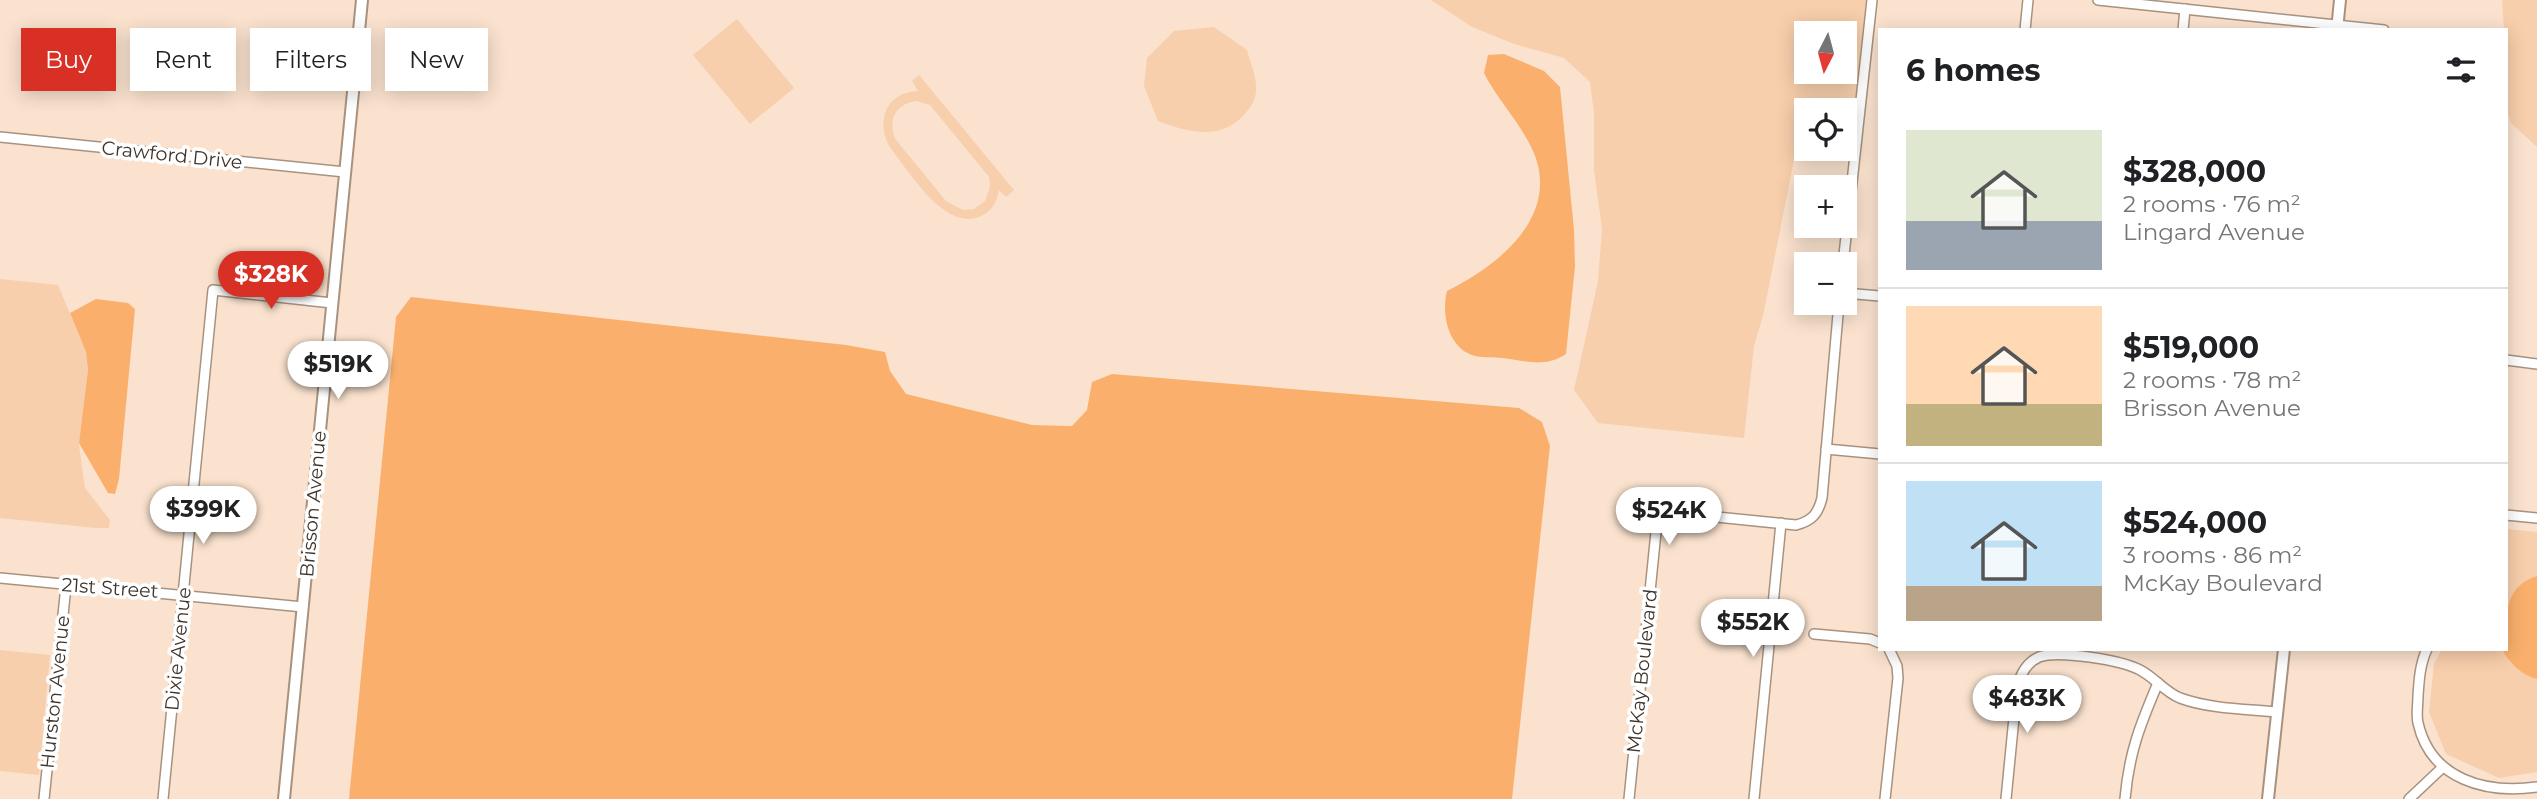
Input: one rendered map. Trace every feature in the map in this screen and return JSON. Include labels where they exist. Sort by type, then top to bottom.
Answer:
[{"type":"street","name":"Brisson Avenue","points":[[284,799],[362,0]]},
{"type":"street","points":[[1844,252],[1872,0]]},
{"type":"street","points":[[2025,28],[2028,0]]},
{"type":"street","points":[[2098,0],[2337,27],[2340,0]]},
{"type":"street","points":[[2183,28],[2185,9]]},
{"type":"street","name":"Crawford Drive","points":[[0,137],[345,172]]},
{"type":"street","name":"Dixie Avenue","points":[[163,799],[213,290],[332,303]]},
{"type":"street","points":[[1857,294],[1878,296]]},
{"type":"street","points":[[1838,315],[1826,449],[1878,454]]},
{"type":"street","points":[[2508,360],[2537,363]]},
{"type":"street","name":"McKay Boulevard","points":[[1629,799],[1656,532],[1660,523],[1667,515],[1690,512],[1781,523],[1806,522],[1815,516],[1822,498],[1826,449]]},
{"type":"street","points":[[2508,515],[2537,518]]},
{"type":"street","points":[[1754,799],[1781,523]]},
{"type":"street","name":"21st Street","points":[[0,578],[303,607]]},
{"type":"street","name":"Hurston Avenue","points":[[44,799],[65,586]]},
{"type":"street","points":[[1814,634],[1870,639],[1878,642]]},
{"type":"street","points":[[1885,799],[1898,678],[1897,666],[1890,651]]},
{"type":"street","points":[[2269,799],[2284,651]]},
{"type":"street","points":[[2426,651],[2419,680],[2417,721],[2426,747],[2443,767],[2461,778],[2488,787],[2514,790],[2537,786]]},
{"type":"street","points":[[2006,799],[2017,687],[2021,674],[2039,657],[2051,655],[2122,662],[2142,670],[2178,697],[2201,704],[2277,712]]},
{"type":"street","points":[[2125,799],[2128,765],[2135,739],[2158,683]]},
{"type":"street","points":[[2414,797],[2443,767]]},
{"type":"shaded area","points":[[1431,0],[1866,0],[1856,98],[1794,98],[1794,160],[1763,316],[1754,346],[1744,438],[1598,423],[1574,390],[1598,281],[1602,229],[1594,170],[1594,113],[1590,82],[1564,58],[1514,44],[1472,27]]},
{"type":"shaded area","points":[[2502,0],[2537,0],[2537,147],[2511,123],[2508,113],[2508,28],[2504,28]]},
{"type":"shaded area","points":[[737,19],[794,88],[750,124],[693,55]]},
{"type":"shaded area","points":[[1214,27],[1247,50],[1256,87],[1251,105],[1234,124],[1213,131],[1191,131],[1158,121],[1144,86],[1147,58],[1174,31]]},
{"type":"shaded area","points":[[1504,54],[1544,71],[1560,87],[1575,266],[1566,354],[1551,361],[1528,362],[1478,357],[1458,346],[1446,320],[1447,291],[1489,265],[1508,249],[1535,211],[1540,189],[1538,166],[1528,141],[1484,73],[1488,55]]},
{"type":"shaded area","points":[[919,75],[1014,190],[1006,197],[999,190],[993,206],[981,216],[968,219],[954,216],[941,208],[917,184],[889,146],[885,136],[884,118],[891,102],[898,96],[918,91],[912,81]],"holes":[[[916,101],[930,105],[989,177],[990,187],[985,201],[974,209],[963,210],[946,201],[893,133],[895,114],[903,106]]]},
{"type":"shaded area","points":[[0,279],[58,285],[86,352],[88,371],[79,445],[85,488],[110,520],[109,528],[0,518]]},
{"type":"shaded area","points":[[411,297],[846,345],[885,352],[890,371],[906,394],[1032,425],[1072,426],[1087,410],[1092,382],[1112,374],[1519,408],[1542,422],[1550,446],[1512,799],[349,799],[396,317]]},
{"type":"shaded area","points":[[96,299],[128,303],[135,309],[119,479],[115,494],[108,493],[79,443],[88,370],[86,352],[70,313]]},
{"type":"shaded area","points":[[2508,529],[2537,532],[2537,772],[2499,778],[2446,754],[2429,712],[2434,664],[2441,651],[2508,651]]},
{"type":"shaded area","points":[[2537,576],[2537,679],[2517,668],[2503,651],[2508,651],[2508,605],[2517,588]]},
{"type":"shaded area","points":[[0,650],[50,655],[39,775],[0,771]]}]
